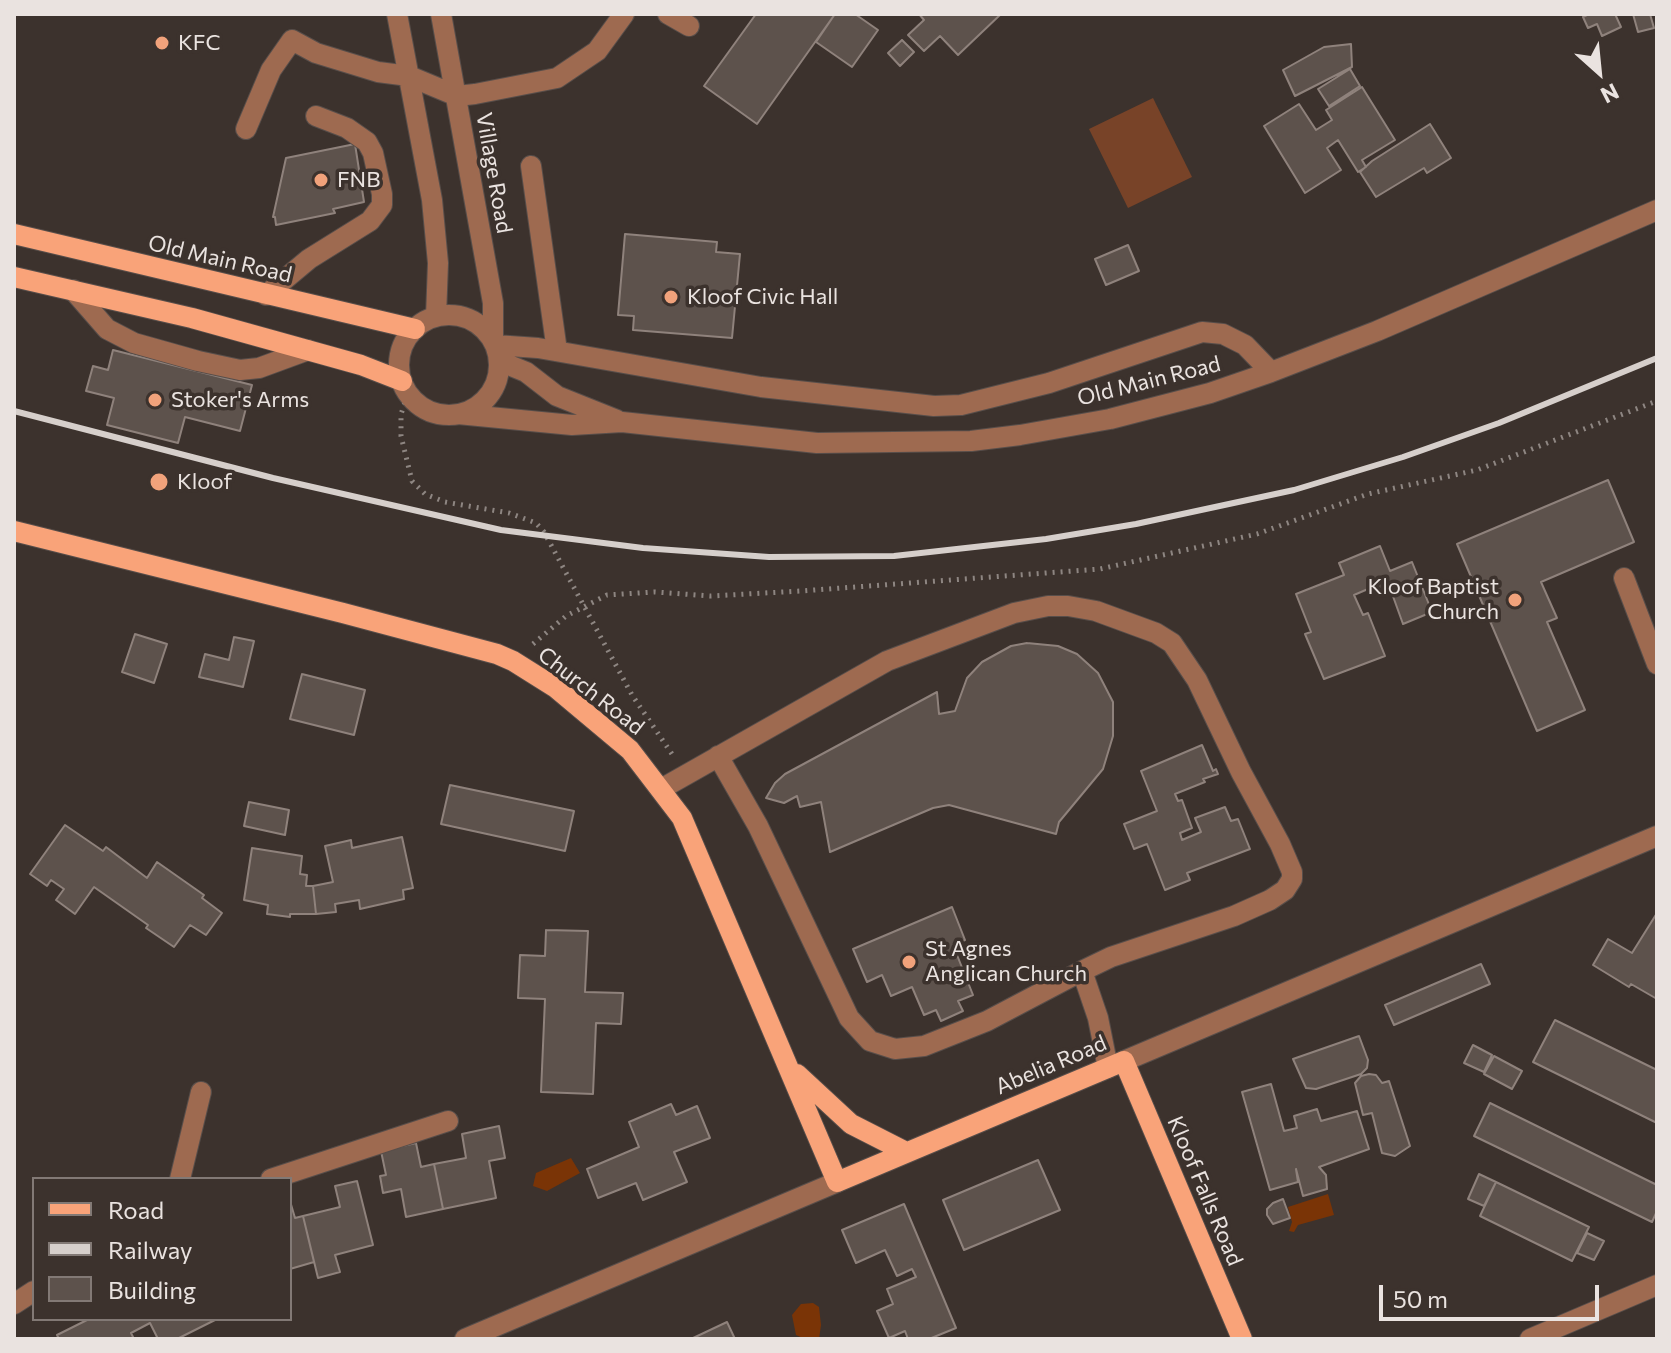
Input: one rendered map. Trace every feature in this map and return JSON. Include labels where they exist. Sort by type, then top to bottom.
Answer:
[{"type":"main road","name":"Old Main Road","points":[[14,234],[415,329]]},
{"type":"main road","points":[[14,277],[192,318],[308,350],[383,372],[405,387]]},
{"type":"main road","name":"Church Road","points":[[14,531],[403,628],[513,661],[556,688],[630,750],[682,818],[837,1182]]},
{"type":"main road","name":"Abelia Road","points":[[837,1182],[1116,1064]]},
{"type":"main road","name":"Kloof Falls Road","points":[[1116,1064],[1242,1339]]},
{"type":"main road","points":[[789,1065],[851,1124],[906,1152]]},
{"type":"street","points":[[397,14],[436,231],[436,317]]},
{"type":"street","name":"Village Road","points":[[441,14],[493,303],[496,349]]},
{"type":"street","points":[[246,129],[271,70],[292,40],[329,57],[378,72],[409,76],[457,96],[557,78],[597,51],[624,14]]},
{"type":"street","points":[[668,14],[689,26]]},
{"type":"street","points":[[266,295],[309,259],[370,221],[382,205],[373,153],[367,142],[347,128],[316,116]]},
{"type":"street","points":[[531,166],[557,351]]},
{"type":"street","name":"Old Main Road","points":[[458,414],[572,425],[622,422],[817,443],[971,441],[1020,435],[1110,419],[1210,393],[1271,372],[1377,331],[1657,210]]},
{"type":"street","points":[[73,290],[107,329],[134,343],[198,361],[240,370],[259,368],[308,350]]},
{"type":"street","points":[[436,317],[463,317],[475,322],[496,349],[492,391],[483,402],[471,410],[444,415],[430,411],[405,387],[401,353],[415,329],[436,317]]},
{"type":"street","points":[[496,349],[516,345],[761,387],[934,406],[961,405],[1049,383],[1202,332],[1223,334],[1245,345],[1271,372]]},
{"type":"street","name":"Old Main Road","points":[[496,349],[557,396],[622,422]]},
{"type":"street","points":[[1624,578],[1657,664]]},
{"type":"street","points":[[661,789],[718,756],[887,661],[1014,613],[1048,606],[1068,606],[1096,611],[1156,633],[1172,643],[1197,680],[1280,844],[1292,879],[1285,890],[1270,900],[1234,916],[1111,957],[987,1021],[924,1046],[895,1049],[870,1041],[849,1018],[758,826],[718,756]]},
{"type":"street","name":"Abelia Road","points":[[1116,1064],[1657,836]]},
{"type":"street","points":[[1082,971],[1116,1064]]},
{"type":"street","points":[[180,1177],[201,1092]]},
{"type":"street","points":[[277,1177],[448,1121]]},
{"type":"street","name":"Abelia Road","points":[[465,1339],[837,1182]]},
{"type":"street","points":[[1530,1339],[1657,1285]]},
{"type":"street","points":[[14,1304],[32,1292]]},
{"type":"path","points":[[405,387],[401,436],[412,481],[425,494],[445,502],[509,513],[536,523],[544,532],[632,695],[685,775]]},
{"type":"path","points":[[513,661],[566,616],[607,595],[655,592],[711,596],[1100,569],[1257,534],[1368,494],[1477,470],[1657,401]]},
{"type":"shaded area","points":[[1153,98],[1192,177],[1128,208],[1089,129]]},
{"type":"shaded area","points":[[571,1158],[580,1173],[547,1191],[533,1186],[536,1173]]},
{"type":"shaded area","points":[[1328,1194],[1334,1215],[1298,1225],[1294,1232],[1289,1231],[1292,1222],[1288,1207]]},
{"type":"shaded area","points":[[813,1303],[819,1307],[819,1339],[805,1339],[796,1335],[792,1315],[801,1304]]},
{"type":"building","points":[[756,14],[835,14],[757,124],[704,86]]},
{"type":"building","points":[[835,14],[855,14],[878,30],[852,67],[816,42]]},
{"type":"building","points":[[919,14],[1001,14],[958,55],[940,36],[924,51],[908,35],[924,20]]},
{"type":"building","points":[[1589,14],[1615,14],[1621,27],[1602,36],[1597,24],[1588,28],[1583,17]]},
{"type":"building","points":[[1633,14],[1650,14],[1654,28],[1638,32]]},
{"type":"building","points":[[902,40],[914,52],[900,66],[888,53]]},
{"type":"building","points":[[1351,44],[1352,67],[1295,96],[1283,70],[1324,47]]},
{"type":"building","points":[[1350,69],[1360,86],[1329,106],[1318,89]]},
{"type":"building","points":[[1362,87],[1395,140],[1362,160],[1366,167],[1358,172],[1338,140],[1327,148],[1341,170],[1305,193],[1264,126],[1299,104],[1316,130],[1332,120],[1326,110]]},
{"type":"building","points":[[1430,124],[1451,158],[1427,173],[1424,168],[1376,197],[1360,172]]},
{"type":"building","name":"FNB","points":[[355,144],[364,202],[333,209],[335,213],[276,225],[273,217],[286,158]]},
{"type":"building","points":[[625,234],[717,242],[716,252],[740,254],[732,338],[633,330],[634,316],[618,315]]},
{"type":"building","points":[[1128,245],[1139,271],[1106,285],[1095,259]]},
{"type":"building","points":[[113,350],[252,385],[240,431],[185,417],[178,443],[107,425],[114,398],[86,391],[93,366],[108,370]]},
{"type":"building","name":"Kloof Baptist Church","points":[[1608,480],[1634,542],[1541,582],[1557,618],[1547,622],[1585,710],[1537,731],[1457,544]]},
{"type":"building","points":[[1380,546],[1390,571],[1412,562],[1432,612],[1403,624],[1390,588],[1378,593],[1375,586],[1354,595],[1363,615],[1368,613],[1385,656],[1324,679],[1305,634],[1311,632],[1296,594],[1344,575],[1339,563]]},
{"type":"building","points":[[135,634],[167,644],[154,683],[122,672]]},
{"type":"building","points":[[234,637],[254,641],[243,687],[199,677],[205,654],[229,660]]},
{"type":"building","points":[[1027,643],[1058,646],[1077,654],[1098,673],[1113,702],[1113,736],[1103,769],[1059,822],[1056,834],[949,805],[933,808],[830,852],[821,802],[800,807],[797,796],[784,803],[766,798],[785,774],[937,692],[939,714],[955,711],[967,678],[982,662],[1011,646]]},
{"type":"building","points":[[302,674],[365,690],[354,735],[290,719]]},
{"type":"building","points":[[1202,745],[1213,771],[1216,769],[1218,774],[1175,794],[1178,801],[1182,800],[1192,828],[1180,833],[1182,840],[1201,832],[1195,818],[1225,807],[1231,821],[1238,819],[1250,849],[1187,873],[1190,880],[1165,890],[1147,844],[1134,849],[1124,824],[1157,811],[1141,771]]},
{"type":"building","points":[[450,785],[574,811],[565,851],[441,824]]},
{"type":"building","points":[[249,802],[289,810],[285,835],[244,826]]},
{"type":"building","points":[[65,825],[103,851],[106,847],[147,878],[157,862],[204,895],[202,898],[222,913],[206,935],[190,925],[174,947],[94,887],[75,914],[56,900],[64,889],[51,880],[47,886],[30,874]]},
{"type":"building","points":[[402,837],[413,888],[403,890],[404,899],[360,909],[359,900],[335,904],[336,912],[316,914],[313,886],[333,882],[325,846],[351,840],[352,848]]},
{"type":"building","points":[[252,848],[302,856],[300,874],[307,875],[306,886],[313,886],[316,914],[290,914],[290,917],[267,914],[268,905],[244,900]]},
{"type":"building","name":"St Agnes Anglican Church","points":[[952,907],[965,940],[953,945],[973,995],[958,1001],[963,1011],[941,1021],[936,1010],[924,1015],[912,987],[891,996],[882,975],[867,982],[853,949]]},
{"type":"building","points":[[1657,913],[1657,999],[1631,984],[1629,987],[1593,965],[1608,939],[1632,953]]},
{"type":"building","points":[[546,930],[588,931],[585,992],[623,993],[621,1024],[596,1023],[593,1094],[541,1092],[545,999],[518,998],[520,955],[545,956]]},
{"type":"building","points":[[1481,964],[1490,984],[1394,1025],[1385,1005]]},
{"type":"building","points":[[1555,1020],[1657,1070],[1657,1123],[1533,1062]]},
{"type":"building","points":[[1359,1036],[1368,1060],[1367,1068],[1361,1074],[1316,1089],[1306,1088],[1293,1059]]},
{"type":"building","points":[[1473,1045],[1492,1055],[1484,1072],[1464,1063]]},
{"type":"building","points":[[1494,1056],[1522,1071],[1512,1089],[1484,1074]]},
{"type":"building","points":[[1376,1075],[1382,1083],[1389,1081],[1410,1146],[1395,1156],[1382,1153],[1372,1113],[1363,1115],[1355,1083],[1361,1076]]},
{"type":"building","points":[[1271,1084],[1284,1131],[1297,1128],[1294,1116],[1317,1109],[1321,1121],[1357,1111],[1369,1149],[1319,1167],[1326,1175],[1327,1189],[1303,1196],[1296,1169],[1298,1182],[1270,1190],[1242,1092]]},
{"type":"building","points":[[1490,1103],[1657,1185],[1657,1211],[1652,1222],[1474,1136]]},
{"type":"building","points":[[671,1104],[676,1115],[697,1106],[710,1138],[674,1152],[687,1182],[643,1200],[636,1183],[598,1198],[587,1169],[639,1147],[629,1122]]},
{"type":"building","points":[[499,1126],[505,1158],[489,1161],[496,1198],[443,1209],[434,1164],[466,1158],[462,1134]]},
{"type":"building","points":[[416,1143],[421,1167],[434,1164],[443,1209],[406,1217],[401,1189],[383,1193],[380,1176],[386,1175],[381,1151]]},
{"type":"building","points":[[1038,1160],[1060,1210],[964,1250],[943,1200]]},
{"type":"building","points":[[1479,1174],[1496,1182],[1484,1206],[1468,1199]]},
{"type":"building","points":[[357,1181],[373,1245],[335,1255],[340,1272],[318,1278],[303,1216],[340,1207],[335,1186]]},
{"type":"building","points":[[1496,1182],[1589,1227],[1572,1261],[1480,1216]]},
{"type":"building","points":[[1283,1199],[1290,1218],[1273,1224],[1267,1209]]},
{"type":"building","points":[[904,1204],[956,1328],[929,1339],[908,1339],[905,1331],[889,1338],[877,1311],[893,1304],[887,1289],[916,1277],[912,1269],[897,1276],[885,1250],[856,1263],[842,1230]]},
{"type":"building","points":[[292,1208],[295,1218],[303,1216],[314,1262],[292,1268]]},
{"type":"building","points":[[1587,1233],[1604,1241],[1594,1260],[1577,1253]]},
{"type":"building","points":[[85,1321],[213,1321],[177,1339],[158,1339],[150,1323],[131,1333],[134,1339],[59,1339],[57,1335]]},
{"type":"building","points":[[727,1322],[735,1339],[691,1339]]},
{"type":"railway","points":[[14,411],[273,478],[501,530],[643,548],[769,557],[894,556],[1046,539],[1136,524],[1294,490],[1403,457],[1499,423],[1657,358]]},
{"type":"place","name":"KFC","points":[[162,43]]},
{"type":"place","name":"FNB","points":[[321,180]]},
{"type":"place","name":"Kloof Civic Hall","points":[[671,297]]},
{"type":"place","name":"Stoker's Arms","points":[[155,400]]},
{"type":"place","name":"Kloof","points":[[159,482]]},
{"type":"place","name":"Kloof Baptist Church","points":[[1515,600]]},
{"type":"place","name":"St Agnes Anglican Church","points":[[909,962]]}]
